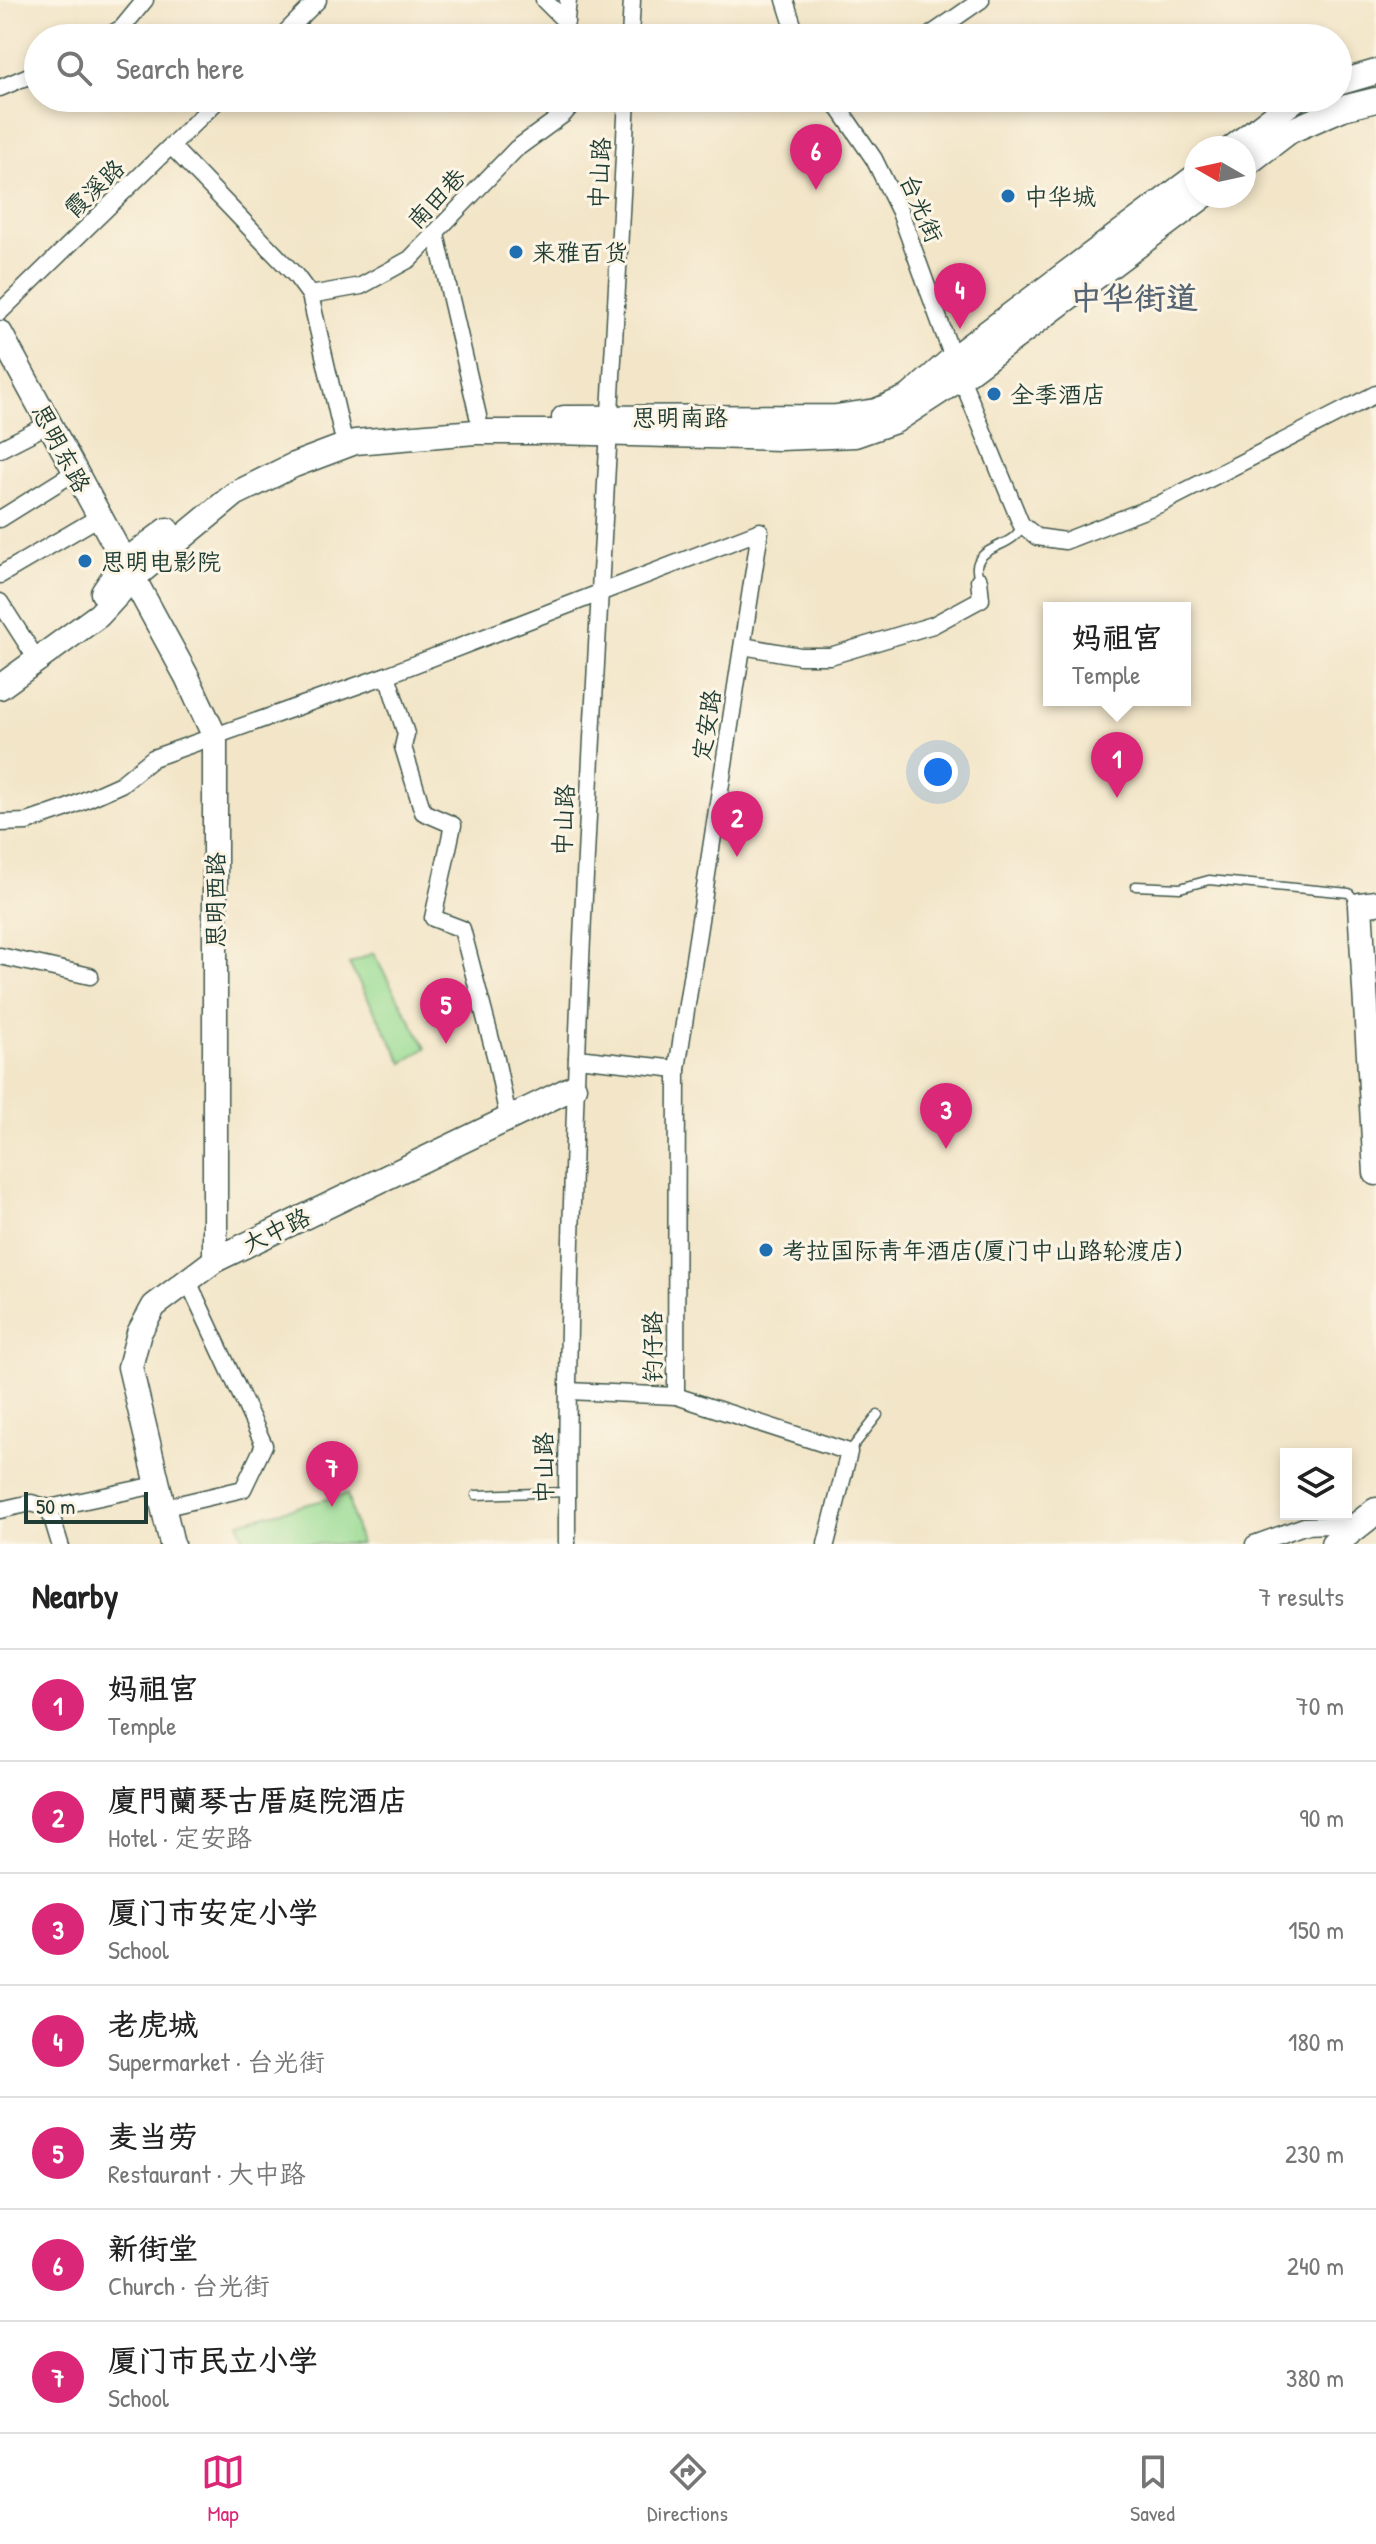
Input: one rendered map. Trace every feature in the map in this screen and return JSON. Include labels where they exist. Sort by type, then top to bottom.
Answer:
[{"type":"main road","points":[[1352,79],[1376,72]]},
{"type":"main road","points":[[1352,106],[1376,100]]},
{"type":"main road","points":[[1248,136],[1279,112]]},
{"type":"main road","points":[[1256,157],[1290,131],[1334,112]]},
{"type":"main road","name":"思明南路","points":[[128,571],[231,482],[254,469],[342,433],[478,416],[780,438],[855,435],[895,421],[1184,186]]},
{"type":"main road","name":"思明南路","points":[[957,368],[1187,208]]},
{"type":"main road","name":"思明东路","points":[[0,333],[128,571]]},
{"type":"main road","name":"思明南路","points":[[128,571],[235,494],[294,465],[355,442],[475,432],[555,432],[610,426]]},
{"type":"main road","points":[[0,672],[32,652],[100,598],[128,571]]},
{"type":"main road","points":[[0,687],[99,615],[128,571]]},
{"type":"main road","name":"思明西路","points":[[128,571],[187,677],[215,737],[215,1260]]},
{"type":"main road","points":[[1368,904],[1376,1173]]},
{"type":"main road","name":"大中路","points":[[172,1544],[130,1367],[139,1333],[154,1306],[215,1260],[574,1087]]},
{"type":"main road","points":[[1334,1544],[1368,1517]]},
{"type":"street","points":[[125,24],[145,0]]},
{"type":"street","points":[[294,24],[318,0]]},
{"type":"street","points":[[544,0],[561,24]]},
{"type":"street","points":[[566,24],[568,0]]},
{"type":"street","points":[[631,24],[632,0]]},
{"type":"street","points":[[785,0],[793,24]]},
{"type":"street","points":[[946,24],[981,0]]},
{"type":"street","points":[[0,88],[24,78]]},
{"type":"street","name":"霞溪路","points":[[0,312],[206,112]]},
{"type":"street","name":"南田巷","points":[[310,295],[361,286],[410,259],[516,149],[566,112]]},
{"type":"street","name":"中山路","points":[[567,1544],[574,1087],[598,594],[626,112]]},
{"type":"street","name":"台光街","points":[[842,112],[874,159],[900,212],[957,368],[1021,524]]},
{"type":"street","points":[[172,147],[296,276],[310,295],[342,433]]},
{"type":"street","points":[[436,234],[478,416]]},
{"type":"street","points":[[1021,524],[1037,537],[1065,541],[1160,504],[1376,394]]},
{"type":"street","points":[[0,449],[49,424]]},
{"type":"street","points":[[0,519],[75,472]]},
{"type":"street","points":[[0,575],[99,517]]},
{"type":"street","name":"定安路","points":[[598,594],[760,531],[677,1069]]},
{"type":"street","points":[[743,646],[800,656],[830,656],[871,646],[933,625],[981,599],[979,580]]},
{"type":"street","points":[[1,828],[65,809],[121,784],[153,758],[387,675],[598,594]]},
{"type":"street","points":[[0,602],[32,652]]},
{"type":"street","points":[[387,675],[406,734],[403,747],[423,812],[453,825],[433,918],[462,929],[508,1117]]},
{"type":"street","points":[[0,956],[90,976]]},
{"type":"street","points":[[577,1058],[677,1069]]},
{"type":"street","name":"钓仔路","points":[[677,1069],[676,1396],[849,1452]]},
{"type":"street","points":[[0,1510],[31,1503],[49,1508],[243,1489],[264,1445],[188,1281]]},
{"type":"street","points":[[568,1391],[676,1396]]},
{"type":"street","points":[[826,1544],[849,1452]]},
{"type":"street","points":[[49,1508],[60,1544]]},
{"type":"street","points":[[1254,1544],[1304,1526],[1368,1517]]},
{"type":"lane","points":[[979,580],[977,566],[982,558],[1015,537],[1021,524]]},
{"type":"lane","points":[[1136,886],[1180,888],[1209,880],[1349,893],[1368,904]]},
{"type":"lane","points":[[849,1452],[878,1415]]},
{"type":"lane","points":[[476,1495],[567,1492]]},
{"type":"green space","points":[[373,953],[426,1048],[403,1063],[349,964]]},
{"type":"green space","points":[[347,1494],[360,1544],[245,1544],[239,1522]]},
{"type":"place","name":"新街堂","points":[[816,190]]},
{"type":"place","name":"中华城","points":[[1008,196]]},
{"type":"place","name":"来雅百货","points":[[516,252]]},
{"type":"place","name":"老虎城","points":[[960,329]]},
{"type":"place","name":"全季酒店","points":[[994,394]]},
{"type":"place","name":"思明电影院","points":[[85,561]]},
{"type":"place","name":"妈祖宫","points":[[1117,798]]},
{"type":"place","name":"廈門蘭琴古厝庭院酒店","points":[[737,857]]},
{"type":"place","name":"麦当劳","points":[[446,1044]]},
{"type":"place","name":"厦门市安定小学","points":[[946,1149]]},
{"type":"place","name":"考拉国际青年酒店(厦门中山路轮渡店)","points":[[766,1250]]},
{"type":"place","name":"厦门市民立小学","points":[[332,1507]]},
{"type":"district","name":"中华街道","points":[[1134,297]]}]
